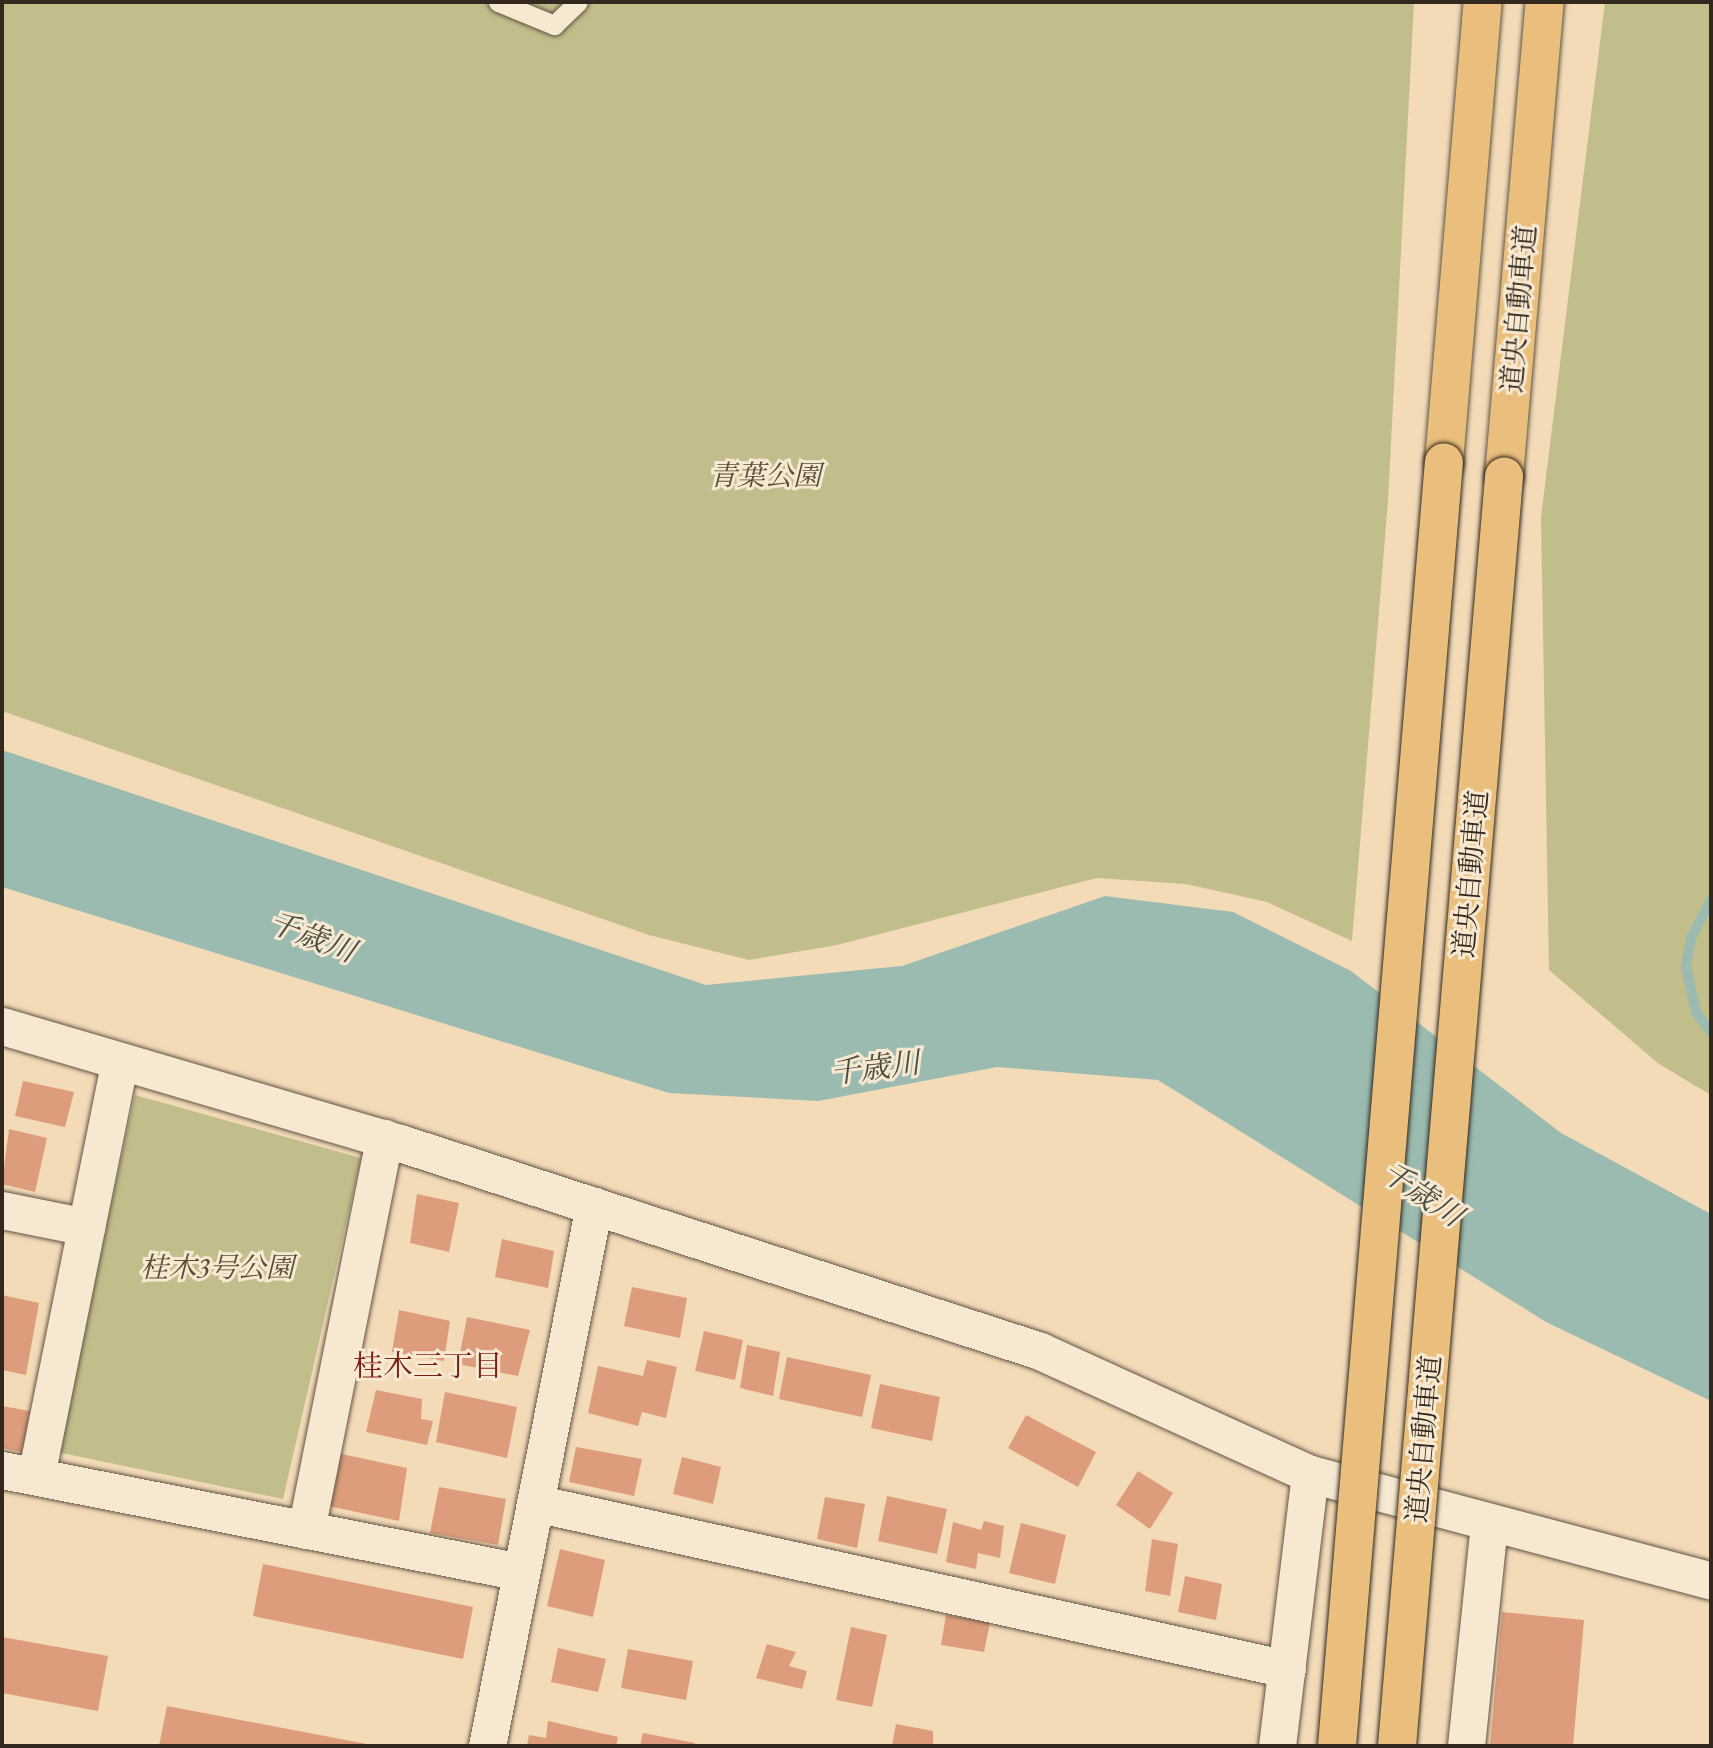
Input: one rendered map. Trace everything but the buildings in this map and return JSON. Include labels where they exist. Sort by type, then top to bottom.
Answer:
[{"type":"highway","points":[[1444,462],[1459,2]]},
{"type":"highway","points":[[1338,1746],[1483,2]]},
{"type":"highway","name":"道央自動車道","points":[[1397,1746],[1545,2]]},
{"type":"street","points":[[2,1026],[384,1138],[1040,1351],[1310,1474],[1711,1581]]},
{"type":"street","points":[[120,1061],[86,1227],[19,1473],[521,1572]]},
{"type":"street","points":[[306,1530],[384,1138]]},
{"type":"street","points":[[487,1746],[594,1205]]},
{"type":"street","points":[[2,1210],[86,1227]]},
{"type":"street","points":[[1278,1746],[1310,1474]]},
{"type":"street","points":[[535,1503],[1287,1669]]},
{"type":"street","points":[[1466,1746],[1489,1522]]},
{"type":"lane","points":[[498,2],[554,24],[578,2]]},
{"type":"green space","name":"青葉公園","points":[[2,2],[1414,2],[1388,501],[1352,941],[1267,902],[1186,884],[1097,878],[837,945],[749,960],[649,935],[2,711]]},
{"type":"green space","points":[[1605,2],[1711,2],[1711,1095],[1659,1064],[1549,970],[1541,517]]},
{"type":"green space","name":"桂木3号公園","points":[[135,1095],[361,1158],[283,1499],[57,1452]]},
{"type":"water","name":"千歳川","points":[[2,750],[706,985],[902,966],[1105,896],[1233,912],[1351,971],[1561,1133],[1711,1214],[1711,1401],[1546,1322],[1158,1080],[997,1067],[818,1101],[669,1093],[2,887]]},
{"type":"waterway","points":[[1711,900],[1691,938],[1686,967],[1696,1012],[1711,1032]]},
{"type":"district","name":"桂木三丁目","points":[[428,1366]]}]
